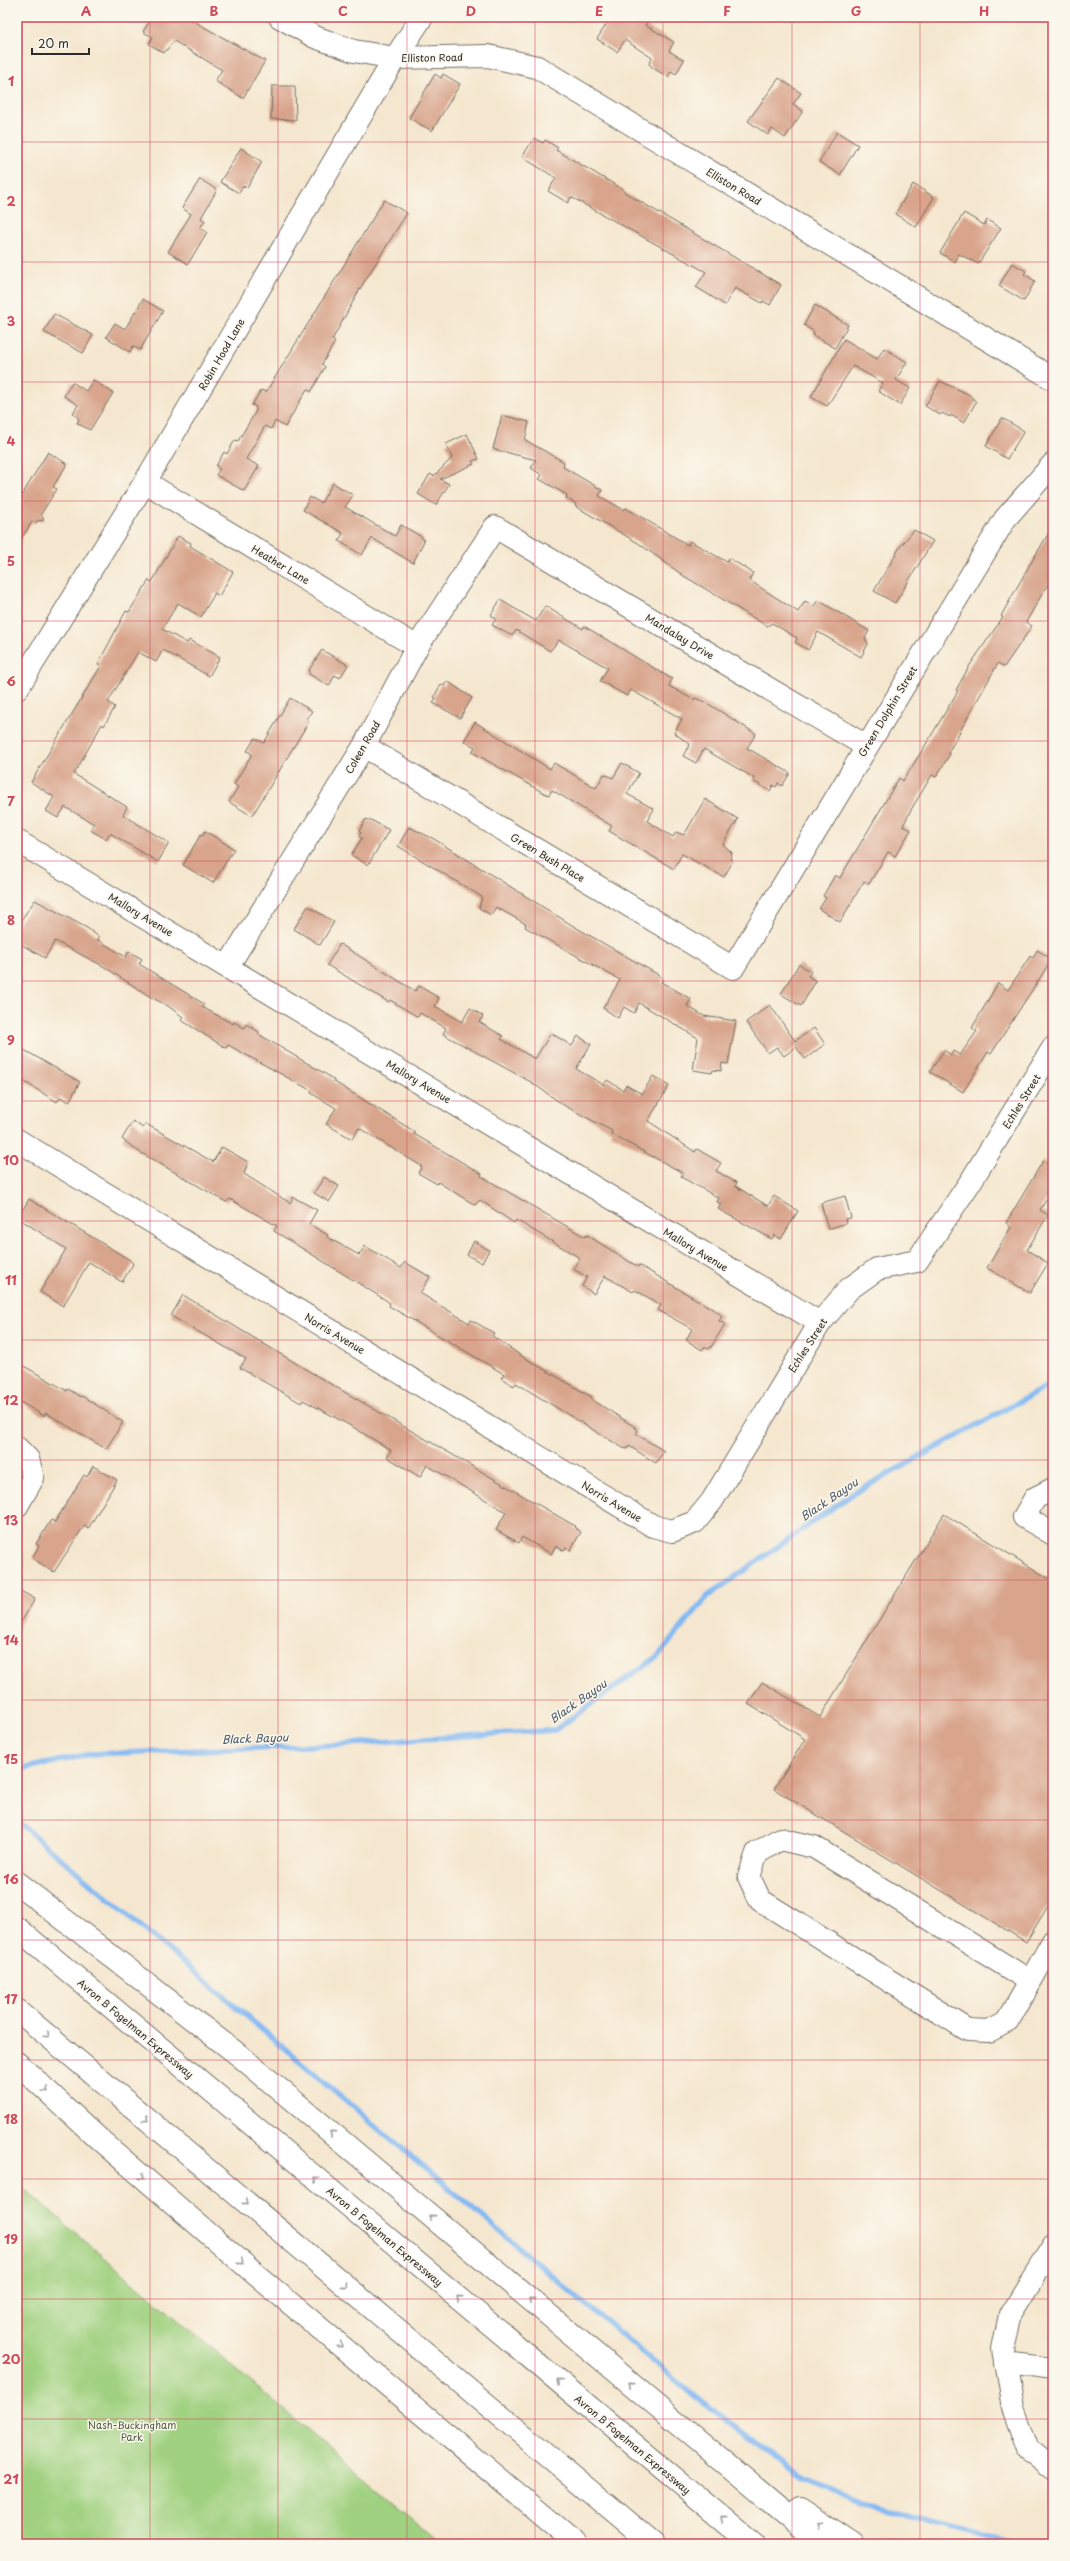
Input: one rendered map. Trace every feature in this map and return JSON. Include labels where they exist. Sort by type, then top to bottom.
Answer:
[{"type":"main road","name":"Elliston Road","points":[[280,17],[315,37],[354,51],[395,58],[488,56],[537,67],[1053,379]]},
{"type":"main road","name":"Robin Hood Lane","points":[[17,689],[145,482],[395,58],[422,17]]},
{"type":"main road","name":"Green Dolphin Street","points":[[733,968],[1004,519],[1053,464]]},
{"type":"main road","name":"Heather Lane","points":[[145,482],[417,647]]},
{"type":"main road","name":"Mandalay Drive","points":[[495,527],[866,746]]},
{"type":"main road","name":"Coleen Road","points":[[228,966],[364,746],[417,647],[495,527]]},
{"type":"main road","name":"Green Bush Place","points":[[364,746],[733,968]]},
{"type":"main road","name":"Mallory Avenue","points":[[17,841],[228,966],[820,1323]]},
{"type":"main road","name":"Echles Street","points":[[653,1526],[672,1531],[695,1522],[712,1501],[820,1323],[849,1289],[877,1269],[917,1261],[971,1181],[1053,1048]]},
{"type":"main road","name":"Norris Avenue","points":[[17,1140],[653,1526]]},
{"type":"main road","points":[[17,1448],[28,1459],[33,1478],[17,1506]]},
{"type":"main road","points":[[1053,1489],[1036,1498],[1024,1517],[1053,1534]]},
{"type":"main road","points":[[1030,1981],[814,1847],[780,1839],[757,1853],[749,1877],[760,1900],[968,2030],[989,2031],[1008,2021],[1053,1941]]},
{"type":"main road","points":[[17,1883],[240,2056],[822,2544]]},
{"type":"main road","name":"Avron B Fogelman Expressway","points":[[17,1928],[752,2544]]},
{"type":"main road","points":[[17,2010],[654,2544]]},
{"type":"main road","points":[[17,2063],[100,2140],[254,2273],[577,2544]]},
{"type":"main road","points":[[1053,2246],[1010,2315],[1003,2350],[1013,2408],[1028,2449],[1053,2469]]},
{"type":"main road","points":[[1006,2363],[1053,2369]]},
{"type":"main road","points":[[652,2402],[780,2495],[853,2544]]},
{"type":"green space","name":"Nash-Buckingham Park","points":[[17,2183],[441,2544],[17,2544]]},
{"type":"building","points":[[152,17],[186,17],[265,61],[243,98],[215,81],[222,70],[174,41],[164,53],[149,44],[153,37],[143,32]]},
{"type":"building","points":[[611,17],[650,17],[645,25],[674,42],[669,51],[684,60],[676,74],[671,71],[668,77],[653,68],[649,64],[652,58],[625,40],[617,52],[597,39]]},
{"type":"building","points":[[435,74],[441,78],[443,74],[460,84],[432,131],[409,118]]},
{"type":"building","points":[[779,78],[801,93],[793,104],[803,111],[785,138],[772,129],[768,135],[748,121]]},
{"type":"building","points":[[272,86],[295,86],[296,120],[271,119]]},
{"type":"building","points":[[837,132],[858,145],[840,175],[819,162]]},
{"type":"building","points":[[534,138],[543,143],[545,140],[558,148],[556,150],[624,190],[624,192],[781,285],[770,305],[763,301],[762,303],[735,288],[725,305],[696,287],[706,272],[571,197],[568,203],[548,191],[556,178],[522,157]]},
{"type":"building","points":[[241,148],[262,162],[247,188],[243,186],[239,193],[220,182]]},
{"type":"building","points":[[200,179],[217,190],[201,218],[205,221],[200,228],[207,232],[188,264],[168,252],[191,214],[182,208]]},
{"type":"building","points":[[913,184],[934,197],[916,227],[895,214]]},
{"type":"building","points":[[384,200],[407,213],[361,287],[332,340],[335,342],[322,364],[325,367],[311,392],[307,389],[285,427],[275,421],[271,429],[265,426],[246,459],[259,466],[244,491],[216,475],[220,469],[216,466],[224,452],[227,454],[235,440],[238,441],[256,411],[256,407],[252,405],[261,390],[266,392]]},
{"type":"building","points":[[964,213],[984,225],[987,220],[1001,228],[978,264],[959,254],[955,262],[940,253]]},
{"type":"building","points":[[1012,263],[1026,271],[1024,274],[1035,281],[1024,301],[999,286]]},
{"type":"building","points":[[143,299],[163,311],[140,350],[133,346],[130,352],[106,337],[115,323],[125,329]]},
{"type":"building","points":[[815,305],[848,325],[835,348],[813,335],[814,332],[804,325]]},
{"type":"building","points":[[54,314],[93,335],[83,353],[44,332]]},
{"type":"building","points":[[844,339],[877,359],[884,348],[907,362],[896,380],[910,388],[900,405],[878,391],[883,383],[853,366],[827,406],[811,397]]},
{"type":"building","points":[[93,380],[113,393],[90,430],[77,423],[79,419],[73,413],[78,405],[64,396],[72,382],[86,391]]},
{"type":"building","points":[[940,381],[970,395],[976,402],[964,423],[951,415],[950,417],[942,413],[940,415],[925,406]]},
{"type":"building","points":[[502,415],[529,422],[525,440],[564,462],[563,467],[602,490],[599,496],[624,510],[626,508],[688,545],[690,541],[727,562],[729,558],[753,573],[749,580],[798,612],[805,601],[814,606],[818,600],[869,631],[865,638],[868,644],[861,657],[818,632],[808,650],[795,642],[797,638],[772,623],[767,626],[684,576],[638,543],[575,506],[576,504],[566,498],[567,495],[539,479],[542,475],[531,468],[536,460],[493,449]]},
{"type":"building","points":[[1002,418],[1024,431],[1007,459],[986,446]]},
{"type":"building","points":[[467,434],[479,459],[472,461],[474,464],[440,479],[449,484],[436,505],[418,494],[430,474],[434,476],[452,458],[446,444]]},
{"type":"building","points":[[48,452],[67,464],[53,487],[57,489],[41,514],[44,520],[37,521],[35,523],[32,522],[17,545],[17,503]]},
{"type":"building","points":[[333,483],[353,495],[345,507],[395,536],[401,525],[422,537],[424,541],[413,563],[372,538],[362,555],[339,541],[343,533],[303,510],[310,497],[321,503]]},
{"type":"building","points":[[1053,526],[1053,575],[1026,622],[1032,626],[1004,667],[998,663],[948,753],[950,754],[936,777],[932,775],[912,808],[903,826],[911,830],[895,856],[888,852],[869,884],[864,881],[840,922],[819,909],[826,898],[823,896],[835,875],[840,878],[899,778],[903,781],[928,741],[958,691],[956,690],[970,665],[1003,617],[1001,616]]},
{"type":"building","points":[[914,530],[933,541],[895,603],[874,591],[900,547]]},
{"type":"building","points":[[178,536],[191,543],[190,546],[233,572],[219,596],[215,593],[201,617],[178,603],[162,629],[187,643],[189,640],[220,657],[209,676],[163,650],[156,662],[138,652],[108,702],[115,707],[104,726],[102,724],[74,774],[127,807],[123,815],[169,843],[158,862],[110,833],[106,839],[90,830],[94,824],[65,807],[58,818],[46,811],[54,797],[31,782],[101,666],[98,664],[126,611],[129,612],[149,580],[152,582]]},
{"type":"building","points":[[500,600],[536,621],[545,606],[583,629],[584,626],[672,679],[669,686],[694,700],[695,698],[707,703],[753,732],[756,734],[747,748],[790,773],[782,786],[778,783],[776,787],[773,785],[770,791],[753,781],[754,778],[704,749],[696,763],[683,756],[690,744],[674,733],[682,719],[631,690],[627,696],[600,681],[608,668],[559,640],[550,651],[516,630],[513,635],[510,635],[492,625],[496,619],[491,615]]},
{"type":"building","points":[[322,650],[348,665],[340,678],[335,675],[329,686],[309,674],[309,670]]},
{"type":"building","points":[[447,681],[472,698],[460,718],[433,703],[436,698],[434,697],[441,684],[444,686]]},
{"type":"building","points":[[290,698],[312,711],[307,718],[308,723],[252,816],[229,802],[238,787],[234,784],[252,754],[247,751],[255,738],[264,743]]},
{"type":"building","points":[[475,722],[550,769],[554,763],[596,788],[604,774],[613,778],[622,763],[639,773],[627,794],[654,809],[647,821],[673,837],[676,832],[684,835],[705,799],[738,819],[723,844],[732,853],[730,859],[733,861],[724,877],[682,854],[674,869],[609,831],[612,826],[552,790],[549,795],[544,793],[472,752],[475,747],[464,741]]},
{"type":"building","points":[[366,819],[371,820],[389,830],[368,865],[351,855],[362,838],[358,836],[361,833],[359,831]]},
{"type":"building","points":[[409,827],[434,839],[575,927],[657,974],[663,979],[661,982],[691,999],[687,1006],[704,1016],[736,1021],[728,1064],[722,1063],[721,1071],[713,1070],[712,1073],[693,1070],[698,1038],[639,1003],[634,1013],[624,1007],[618,1018],[603,1008],[620,980],[525,927],[526,924],[496,907],[491,915],[479,908],[482,897],[398,846]]},
{"type":"building","points":[[205,831],[234,849],[213,883],[183,865],[201,834],[203,835]]},
{"type":"building","points":[[35,900],[87,928],[99,937],[98,940],[126,957],[129,951],[142,959],[139,964],[204,1004],[202,1007],[233,1024],[234,1022],[244,1028],[246,1024],[259,1032],[258,1034],[327,1075],[334,1080],[333,1081],[412,1130],[415,1132],[414,1134],[482,1174],[481,1176],[585,1237],[587,1235],[638,1267],[639,1265],[719,1313],[722,1316],[719,1321],[725,1324],[711,1347],[708,1349],[704,1347],[702,1350],[686,1340],[692,1329],[658,1310],[661,1305],[635,1290],[633,1292],[605,1276],[594,1294],[582,1286],[587,1277],[573,1269],[580,1258],[516,1220],[514,1223],[480,1200],[475,1205],[438,1182],[437,1184],[418,1173],[422,1167],[359,1128],[352,1139],[326,1124],[336,1108],[311,1093],[312,1091],[228,1045],[226,1048],[181,1020],[183,1017],[168,1006],[149,996],[103,966],[55,941],[45,958],[17,942],[17,926]]},
{"type":"building","points":[[308,906],[334,922],[320,945],[294,929]]},
{"type":"building","points":[[340,944],[415,991],[419,986],[439,998],[435,1006],[462,1022],[470,1008],[483,1016],[479,1022],[503,1036],[501,1039],[535,1059],[551,1033],[572,1046],[578,1036],[591,1044],[576,1069],[604,1085],[607,1080],[623,1090],[626,1085],[642,1094],[653,1076],[669,1086],[648,1121],[695,1152],[697,1149],[721,1163],[716,1171],[737,1183],[735,1186],[768,1206],[774,1196],[798,1211],[781,1239],[774,1235],[772,1239],[718,1209],[721,1204],[717,1202],[719,1198],[681,1177],[683,1173],[611,1134],[612,1131],[565,1106],[531,1082],[443,1034],[446,1028],[420,1013],[418,1017],[390,1000],[389,1002],[385,1000],[327,965]]},
{"type":"building","points":[[1037,950],[1052,959],[991,1054],[988,1052],[963,1092],[930,1072],[944,1050],[951,1055],[953,1051],[960,1055],[977,1031],[972,1028],[998,983],[1008,990],[1030,956],[1033,958]]},
{"type":"building","points":[[799,964],[811,972],[808,976],[816,981],[801,1006],[781,994]]},
{"type":"building","points":[[770,1005],[795,1041],[814,1028],[825,1044],[805,1059],[796,1047],[784,1056],[777,1047],[768,1053],[746,1022]]},
{"type":"building","points":[[17,1046],[80,1082],[69,1102],[61,1097],[57,1102],[17,1077]]},
{"type":"building","points":[[133,1121],[143,1128],[146,1124],[213,1162],[222,1147],[248,1162],[244,1174],[290,1203],[293,1197],[317,1210],[309,1224],[328,1235],[327,1237],[359,1255],[365,1246],[401,1268],[405,1262],[430,1277],[420,1293],[469,1323],[471,1320],[494,1333],[492,1336],[523,1357],[592,1397],[591,1399],[635,1427],[638,1431],[636,1434],[664,1451],[656,1463],[629,1446],[627,1449],[623,1448],[516,1383],[514,1386],[501,1378],[504,1374],[389,1306],[390,1303],[384,1299],[274,1231],[277,1226],[230,1199],[226,1202],[138,1151],[122,1139]]},
{"type":"building","points":[[1043,1161],[1053,1167],[1053,1189],[1040,1210],[1048,1215],[1027,1250],[1048,1263],[1030,1293],[987,1268],[1011,1227],[1006,1223]]},
{"type":"building","points":[[324,1177],[339,1186],[329,1202],[314,1193]]},
{"type":"building","points":[[845,1196],[851,1218],[845,1219],[846,1223],[828,1229],[821,1203]]},
{"type":"building","points":[[29,1199],[130,1260],[133,1264],[122,1282],[89,1262],[63,1306],[40,1292],[66,1249],[18,1218]]},
{"type":"building","points":[[474,1241],[489,1250],[482,1263],[467,1255]]},
{"type":"building","points":[[183,1295],[317,1376],[575,1526],[574,1527],[581,1532],[570,1551],[566,1548],[564,1551],[556,1546],[551,1554],[522,1537],[519,1543],[496,1530],[506,1512],[427,1465],[420,1477],[387,1457],[391,1450],[351,1426],[303,1400],[301,1403],[240,1368],[246,1359],[171,1316]]},
{"type":"building","points":[[17,1362],[67,1391],[68,1389],[81,1397],[82,1396],[123,1422],[106,1449],[46,1413],[44,1416],[17,1400]]},
{"type":"building","points":[[93,1466],[117,1480],[88,1529],[84,1526],[54,1572],[32,1558],[39,1546],[36,1544],[51,1520],[55,1522],[84,1475],[87,1477]]},
{"type":"building","points":[[944,1514],[1053,1581],[1053,1898],[1026,1942],[774,1789],[805,1739],[748,1704],[762,1682],[820,1717]]},
{"type":"building","points":[[17,1589],[35,1599],[17,1629]]},
{"type":"waterway","name":"Black Bayou","points":[[17,1770],[90,1754],[335,1745],[555,1730],[658,1656],[708,1596],[854,1493],[1053,1383]]},
{"type":"waterway","points":[[17,1821],[689,2392],[805,2478],[889,2511],[1011,2544]]}]
